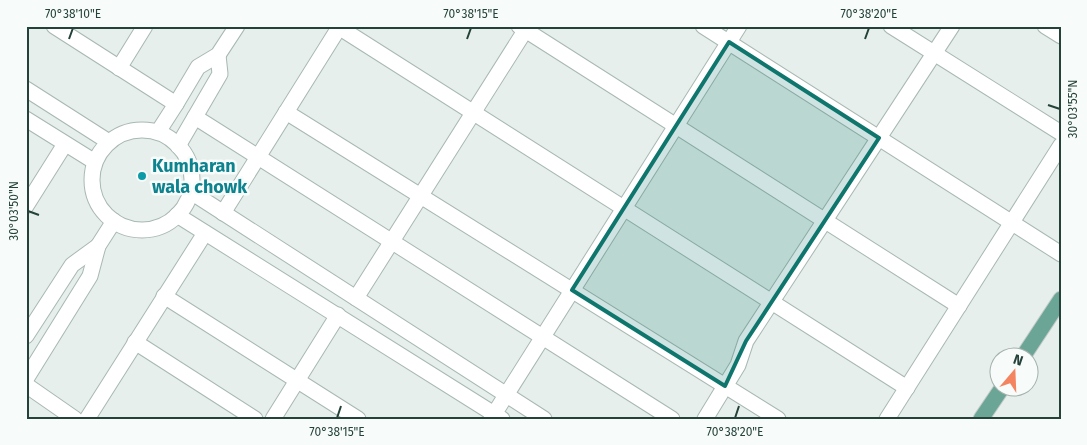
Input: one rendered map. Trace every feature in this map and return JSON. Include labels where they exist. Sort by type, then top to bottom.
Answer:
[{"type":"main road","points":[[1029,348],[1061,299]]},
{"type":"main road","points":[[981,419],[995,398]]},
{"type":"street","points":[[54,26],[176,104]]},
{"type":"street","points":[[119,68],[145,26]]},
{"type":"street","points":[[158,132],[198,67],[218,55],[237,26]]},
{"type":"street","points":[[703,26],[1061,254]]},
{"type":"street","points":[[178,215],[496,417],[506,395],[542,336],[739,26]]},
{"type":"street","points":[[890,26],[1061,133]]},
{"type":"street","points":[[705,419],[738,365],[746,341],[952,26]]},
{"type":"street","points":[[1045,26],[1061,36]]},
{"type":"street","points":[[223,213],[339,27],[907,388]]},
{"type":"street","points":[[356,298],[473,113],[524,28],[959,306]]},
{"type":"street","points":[[178,146],[220,74],[218,55]]},
{"type":"street","points":[[26,89],[110,142]]},
{"type":"street","points":[[286,112],[778,419]]},
{"type":"street","points":[[195,117],[672,419]]},
{"type":"street","points":[[26,119],[95,162]]},
{"type":"street","points":[[132,131],[158,132],[174,141],[186,156],[192,174],[191,192],[186,204],[178,215],[167,224],[154,229],[140,230],[127,228],[114,221],[102,210],[94,195],[92,179],[95,162],[101,151],[110,142],[120,135],[132,131]]},
{"type":"street","points":[[26,206],[66,144]]},
{"type":"street","points":[[887,419],[1061,145]]},
{"type":"street","points":[[191,192],[544,419]]},
{"type":"street","points":[[26,379],[90,276],[98,246],[114,221]]},
{"type":"street","points":[[87,419],[205,232]]},
{"type":"street","points":[[26,336],[72,265],[98,246]]},
{"type":"street","points":[[164,296],[358,419]]},
{"type":"street","points":[[273,419],[338,315]]},
{"type":"street","points":[[136,342],[255,419]]},
{"type":"street","points":[[26,385],[75,419]]},
{"type":"highlighted area","points":[[729,42],[879,138],[746,341],[725,386],[572,290]]},
{"type":"place","name":"Kumharan wala chowk","points":[[142,176]]}]
